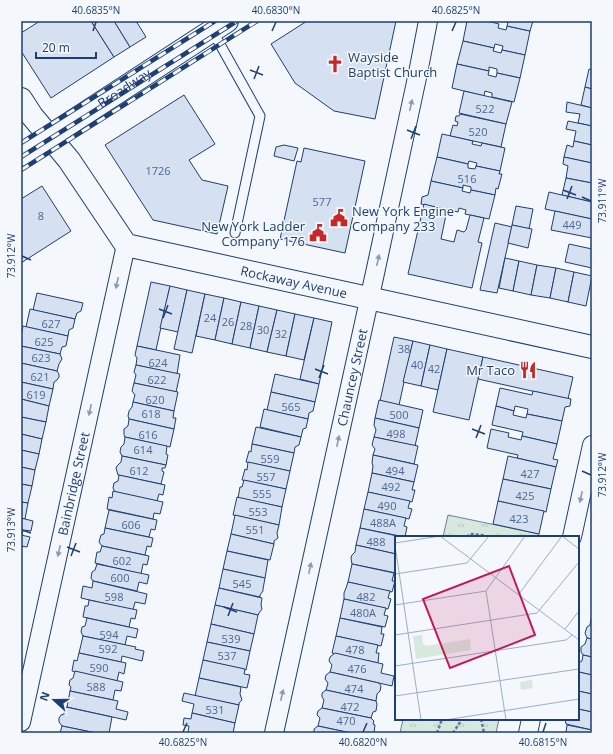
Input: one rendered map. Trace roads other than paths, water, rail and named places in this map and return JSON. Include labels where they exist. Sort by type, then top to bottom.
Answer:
[{"type":"main road","name":"Broadway","points":[[21,155],[219,26]]},
{"type":"main road","points":[[21,99],[32,116],[69,160],[126,245]]},
{"type":"main road","name":"Rockaway Avenue","points":[[126,245],[592,347]]},
{"type":"street","name":"Chauncey Street","points":[[274,733],[428,21]]},
{"type":"street","name":"Bainbridge Street","points":[[21,722],[126,245]]},
{"type":"street","points":[[572,536],[592,445]]},
{"type":"street","points":[[528,733],[531,720]]},
{"type":"lane","points":[[219,26],[260,116],[236,233]]},
{"type":"railway","points":[[21,143],[215,21]]},
{"type":"railway","points":[[21,157],[237,21]]},
{"type":"railway","points":[[21,170],[257,21]]},
{"type":"place","name":"Wayside Baptist Church","points":[[335,64]]},
{"type":"place","name":"New York Engine Company 233","points":[[339,218]]},
{"type":"place","name":"New York Ladder Company 176","points":[[318,233]]},
{"type":"place","name":"Mr Taco","points":[[528,370]]}]
